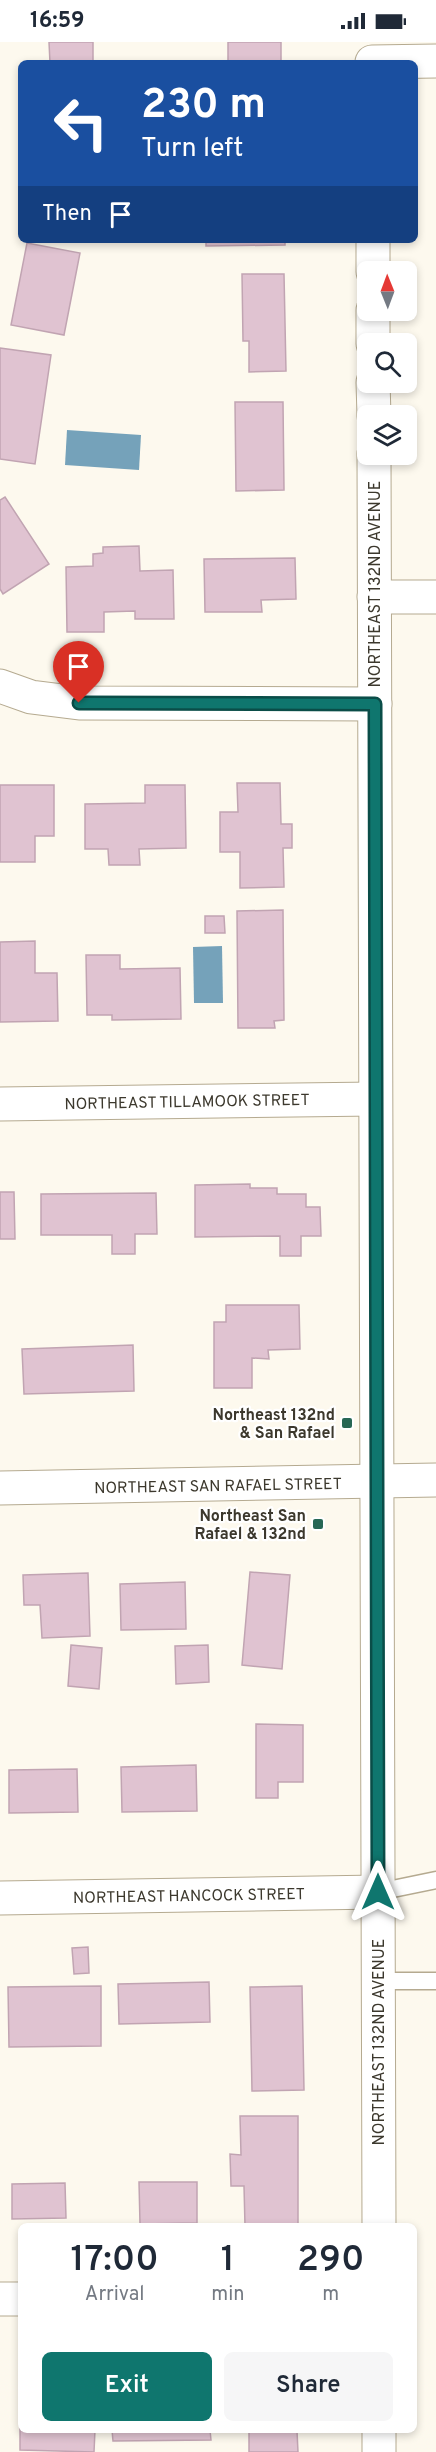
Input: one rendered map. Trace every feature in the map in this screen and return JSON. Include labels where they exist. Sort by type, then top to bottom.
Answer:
[{"type":"street","points":[[372,56],[436,61]]},
{"type":"street","points":[[373,243],[373,261]]},
{"type":"street","name":"NORTHEAST 132ND AVENUE","points":[[374,465],[379,2223]]},
{"type":"street","points":[[374,597],[436,597]]},
{"type":"street","points":[[0,686],[31,697],[79,703],[375,704]]},
{"type":"street","name":"NORTHEAST TILLAMOOK STREET","points":[[0,1104],[375,1099]]},
{"type":"street","name":"NORTHEAST SAN RAFAEL STREET","points":[[0,1488],[436,1480]]},
{"type":"street","name":"NORTHEAST HANCOCK STREET","points":[[0,1898],[378,1892]]},
{"type":"street","points":[[0,2299],[18,2299]]},
{"type":"street","points":[[379,2433],[379,2452]]},
{"type":"lane","points":[[378,1892],[436,1880]]},
{"type":"lane","points":[[378,1981],[436,1981]]},
{"type":"water","points":[[67,430],[141,435],[139,470],[65,465]]},
{"type":"water","points":[[222,946],[223,1003],[194,1003],[193,947]]},
{"type":"building","points":[[49,42],[93,42],[93,60],[50,60]]},
{"type":"building","points":[[228,42],[281,42],[281,60],[228,60]]},
{"type":"building","points":[[27,243],[80,253],[64,335],[11,325]]},
{"type":"building","points":[[206,243],[285,243],[285,245],[206,246]]},
{"type":"building","points":[[242,274],[284,274],[286,371],[249,372],[249,341],[243,341]]},
{"type":"building","points":[[0,348],[51,355],[35,464],[0,459]]},
{"type":"building","points":[[235,402],[283,402],[284,490],[236,491]]},
{"type":"building","points":[[5,497],[49,564],[3,594],[0,589],[0,500]]},
{"type":"building","points":[[139,546],[140,571],[173,570],[174,619],[135,619],[135,611],[104,612],[104,632],[67,632],[66,567],[93,566],[93,554],[103,553],[103,547]]},
{"type":"building","points":[[295,558],[296,599],[261,600],[262,612],[205,612],[204,559]]},
{"type":"building","points":[[237,783],[280,783],[281,824],[292,824],[292,848],[283,848],[284,887],[240,888],[240,852],[220,852],[220,812],[238,812]]},
{"type":"building","points":[[0,785],[54,785],[54,836],[35,836],[35,862],[0,862]]},
{"type":"building","points":[[145,785],[185,785],[186,848],[139,849],[140,865],[109,865],[108,849],[85,849],[85,804],[145,803]]},
{"type":"building","points":[[283,910],[284,1020],[274,1021],[275,1028],[238,1028],[237,911]]},
{"type":"building","points":[[205,916],[224,916],[225,933],[205,933]]},
{"type":"building","points":[[35,941],[35,973],[57,973],[58,1021],[0,1022],[0,942]]},
{"type":"building","points":[[86,955],[120,955],[120,969],[180,968],[181,1019],[112,1020],[112,1015],[87,1015]]},
{"type":"building","points":[[250,1184],[250,1188],[277,1188],[277,1194],[306,1194],[306,1207],[320,1207],[321,1236],[301,1236],[301,1256],[280,1256],[280,1236],[195,1237],[195,1185]]},
{"type":"building","points":[[0,1192],[14,1192],[15,1239],[0,1239]]},
{"type":"building","points":[[156,1193],[157,1234],[135,1234],[135,1254],[112,1254],[112,1235],[41,1235],[41,1194]]},
{"type":"building","points":[[226,1305],[299,1305],[300,1349],[268,1350],[269,1359],[252,1358],[252,1388],[214,1388],[214,1322],[226,1322]]},
{"type":"building","points":[[133,1345],[134,1391],[24,1394],[22,1349]]},
{"type":"building","points":[[250,1572],[290,1575],[282,1669],[242,1665]]},
{"type":"building","points":[[88,1573],[90,1636],[42,1638],[40,1605],[24,1605],[23,1575]]},
{"type":"building","points":[[185,1582],[186,1629],[121,1630],[120,1584]]},
{"type":"building","points":[[71,1645],[102,1648],[99,1689],[68,1686]]},
{"type":"building","points":[[208,1645],[209,1682],[176,1684],[175,1646]]},
{"type":"building","points":[[256,1724],[303,1725],[303,1782],[278,1782],[278,1798],[256,1798]]},
{"type":"building","points":[[196,1765],[197,1811],[122,1812],[121,1767]]},
{"type":"building","points":[[77,1769],[78,1812],[9,1813],[9,1770]]},
{"type":"building","points":[[88,1947],[89,1973],[74,1974],[72,1948]]},
{"type":"building","points":[[209,1982],[210,2022],[119,2024],[118,1984]]},
{"type":"building","points":[[101,1986],[101,2046],[9,2047],[8,1987]]},
{"type":"building","points":[[302,1986],[304,2090],[252,2091],[250,1987]]},
{"type":"building","points":[[240,2116],[298,2116],[298,2223],[245,2223],[244,2186],[231,2186],[230,2154],[241,2155]]},
{"type":"building","points":[[139,2182],[197,2182],[197,2223],[140,2223]]},
{"type":"building","points":[[65,2183],[66,2218],[12,2219],[12,2184]]},
{"type":"building","points":[[20,2433],[95,2433],[94,2452],[20,2450]]},
{"type":"building","points":[[112,2433],[210,2433],[211,2440],[113,2441]]},
{"type":"building","points":[[249,2433],[297,2433],[298,2452],[249,2452]]},
{"type":"place","name":"Northeast 132nd & San Rafael","points":[[347,1423]]},
{"type":"place","name":"Northeast San Rafael & 132nd","points":[[318,1524]]},
{"type":"route","points":[[79,703],[375,704],[378,1892]]}]
